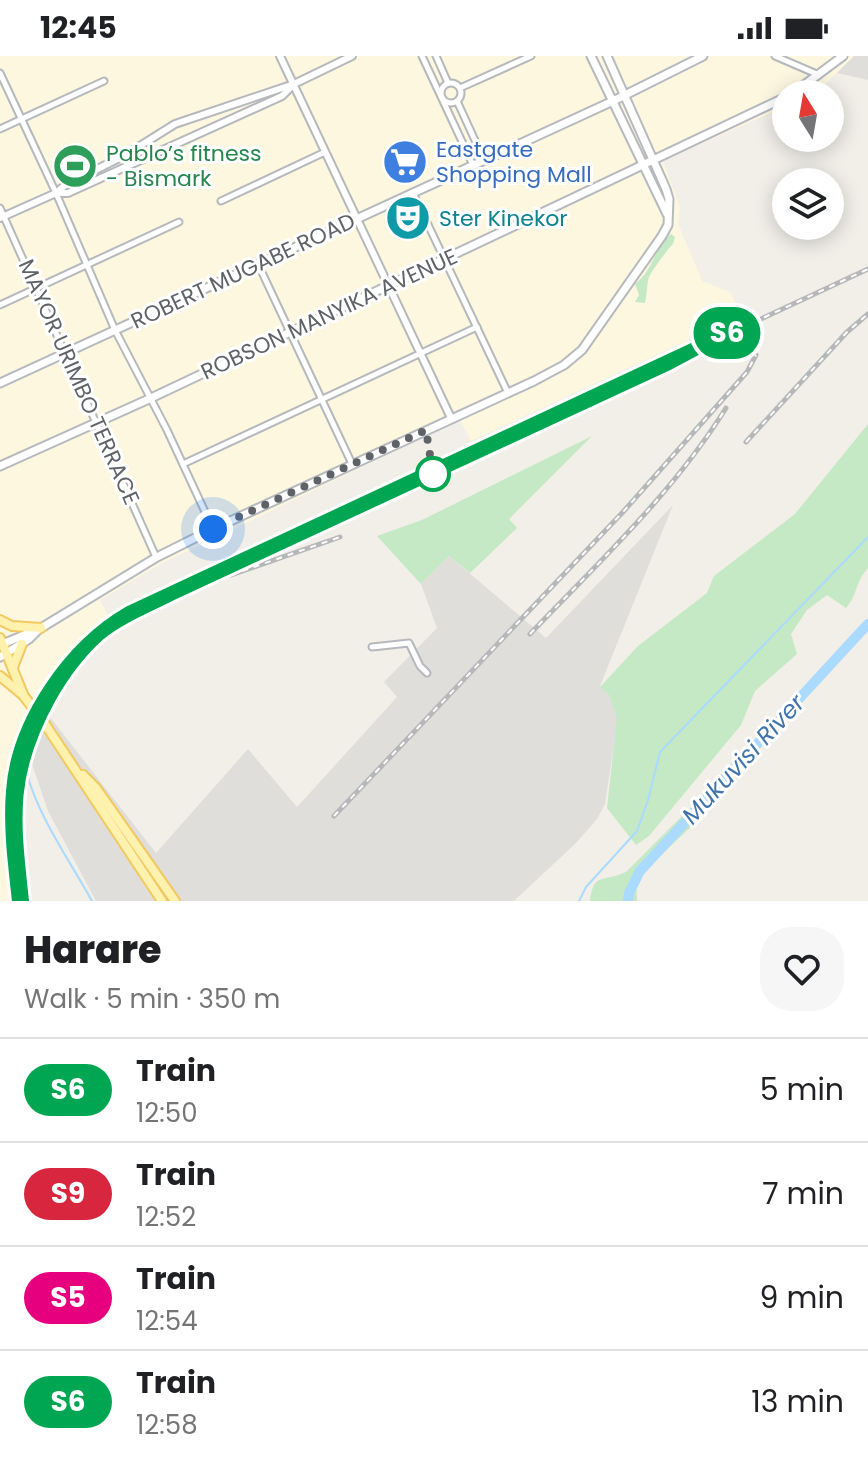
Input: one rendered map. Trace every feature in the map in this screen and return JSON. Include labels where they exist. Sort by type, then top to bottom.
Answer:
[{"type":"main road","points":[[591,56],[667,214]]},
{"type":"main road","points":[[4,655],[41,628],[157,557],[508,393],[564,365],[582,350],[668,225],[669,199],[607,56]]},
{"type":"main road","name":"ROBERT MUGABE ROAD","points":[[0,383],[613,101],[703,56]]},
{"type":"main road","points":[[813,80],[843,56]]},
{"type":"main road","name":"ROBSON MANYIKA AVENUE","points":[[0,466],[149,399],[772,104]]},
{"type":"main road","points":[[0,620],[12,626],[41,628]]},
{"type":"main road","points":[[23,695],[1,642],[41,628]]},
{"type":"main road","points":[[13,667],[22,644]]},
{"type":"main road","points":[[1,675],[23,695],[74,766],[162,901]]},
{"type":"main road","points":[[74,766],[96,788],[175,901]]},
{"type":"street","points":[[280,56],[451,418]]},
{"type":"street","points":[[2,217],[56,193],[175,124],[294,84],[352,56]]},
{"type":"street","points":[[422,56],[473,165]]},
{"type":"street","points":[[436,56],[448,83]]},
{"type":"street","points":[[460,88],[531,56]]},
{"type":"street","points":[[775,56],[819,76]]},
{"type":"street","points":[[0,73],[115,330],[213,529]]},
{"type":"street","points":[[0,129],[104,81]]},
{"type":"street","points":[[448,83],[455,83],[460,88],[461,95],[457,101],[446,102],[441,97],[441,90],[448,83]]},
{"type":"street","points":[[56,193],[68,193],[171,147],[282,96],[294,84]]},
{"type":"street","points":[[457,101],[484,160]]},
{"type":"street","points":[[221,201],[326,152]]},
{"type":"street","points":[[413,193],[508,393]]},
{"type":"street","name":"MAYOR URIMBO TERRACE","points":[[0,208],[157,557]]},
{"type":"street","points":[[0,305],[179,222]]},
{"type":"street","points":[[258,264],[352,464]]},
{"type":"street","points":[[183,464],[477,327]]},
{"type":"street","points":[[372,647],[409,643],[421,669],[427,673]]},
{"type":"shaded area","points":[[0,56],[854,56],[829,80],[772,80],[772,112],[663,161],[680,208],[678,224],[702,281],[730,292],[742,315],[471,441],[460,420],[160,564],[100,600],[108,615],[60,667],[8,757],[10,901],[0,901]]},
{"type":"shaded area","points":[[854,56],[868,56],[868,80],[837,73]]},
{"type":"shaded area","points":[[673,505],[600,686],[609,695],[618,718],[605,804],[597,819],[576,843],[514,901],[96,901],[48,811],[32,764],[30,749],[46,712],[156,853],[248,749],[297,807],[397,697],[384,682],[437,628],[421,584],[449,556],[546,638]]},
{"type":"green space","points":[[671,234],[675,237],[673,244],[649,277],[645,303],[635,302],[639,295],[635,284],[646,273]]},
{"type":"green space","points":[[868,424],[868,568],[860,578],[853,598],[846,608],[827,595],[807,610],[791,634],[797,654],[755,691],[741,725],[649,836],[636,845],[607,808],[617,718],[609,695],[600,687],[638,646],[707,593],[714,576],[795,514]]},
{"type":"green space","points":[[592,436],[509,519],[517,528],[470,573],[449,556],[421,584],[377,536],[422,520]]},
{"type":"green space","points":[[737,756],[753,759],[720,799],[636,879],[637,901],[590,901],[597,882],[626,872],[707,791]]},
{"type":"waterway","points":[[579,901],[586,887],[637,831],[660,752],[868,537]]},
{"type":"waterway","name":"Mukuvisi River","points":[[628,901],[640,871],[868,624]]},
{"type":"waterway","points":[[27,774],[47,823],[92,901]]},
{"type":"railway","points":[[18,901],[11,805],[15,766],[22,742],[32,718],[60,675],[76,655],[113,621],[868,269]]},
{"type":"railway","points":[[746,442],[847,332],[868,314]]},
{"type":"railway","points":[[334,816],[623,512],[747,372],[756,355]]},
{"type":"railway","points":[[530,634],[659,498],[726,408]]},
{"type":"railway","points":[[231,575],[340,537]]},
{"type":"train","name":"S6","points":[[18,901],[11,838],[12,789],[23,742],[41,705],[66,666],[95,635],[129,612],[729,332],[708,346],[175,593],[101,634],[61,679],[33,730],[21,766],[16,837],[23,901]]},
{"type":"place","name":"Eastgate Shopping Mall","points":[[405,162]]},
{"type":"place","name":"Pablo’s fitness - Bismark","points":[[75,166]]},
{"type":"place","name":"Ster Kinekor","points":[[408,218]]},
{"type":"route","points":[[213,529],[426,430],[433,474]]}]
